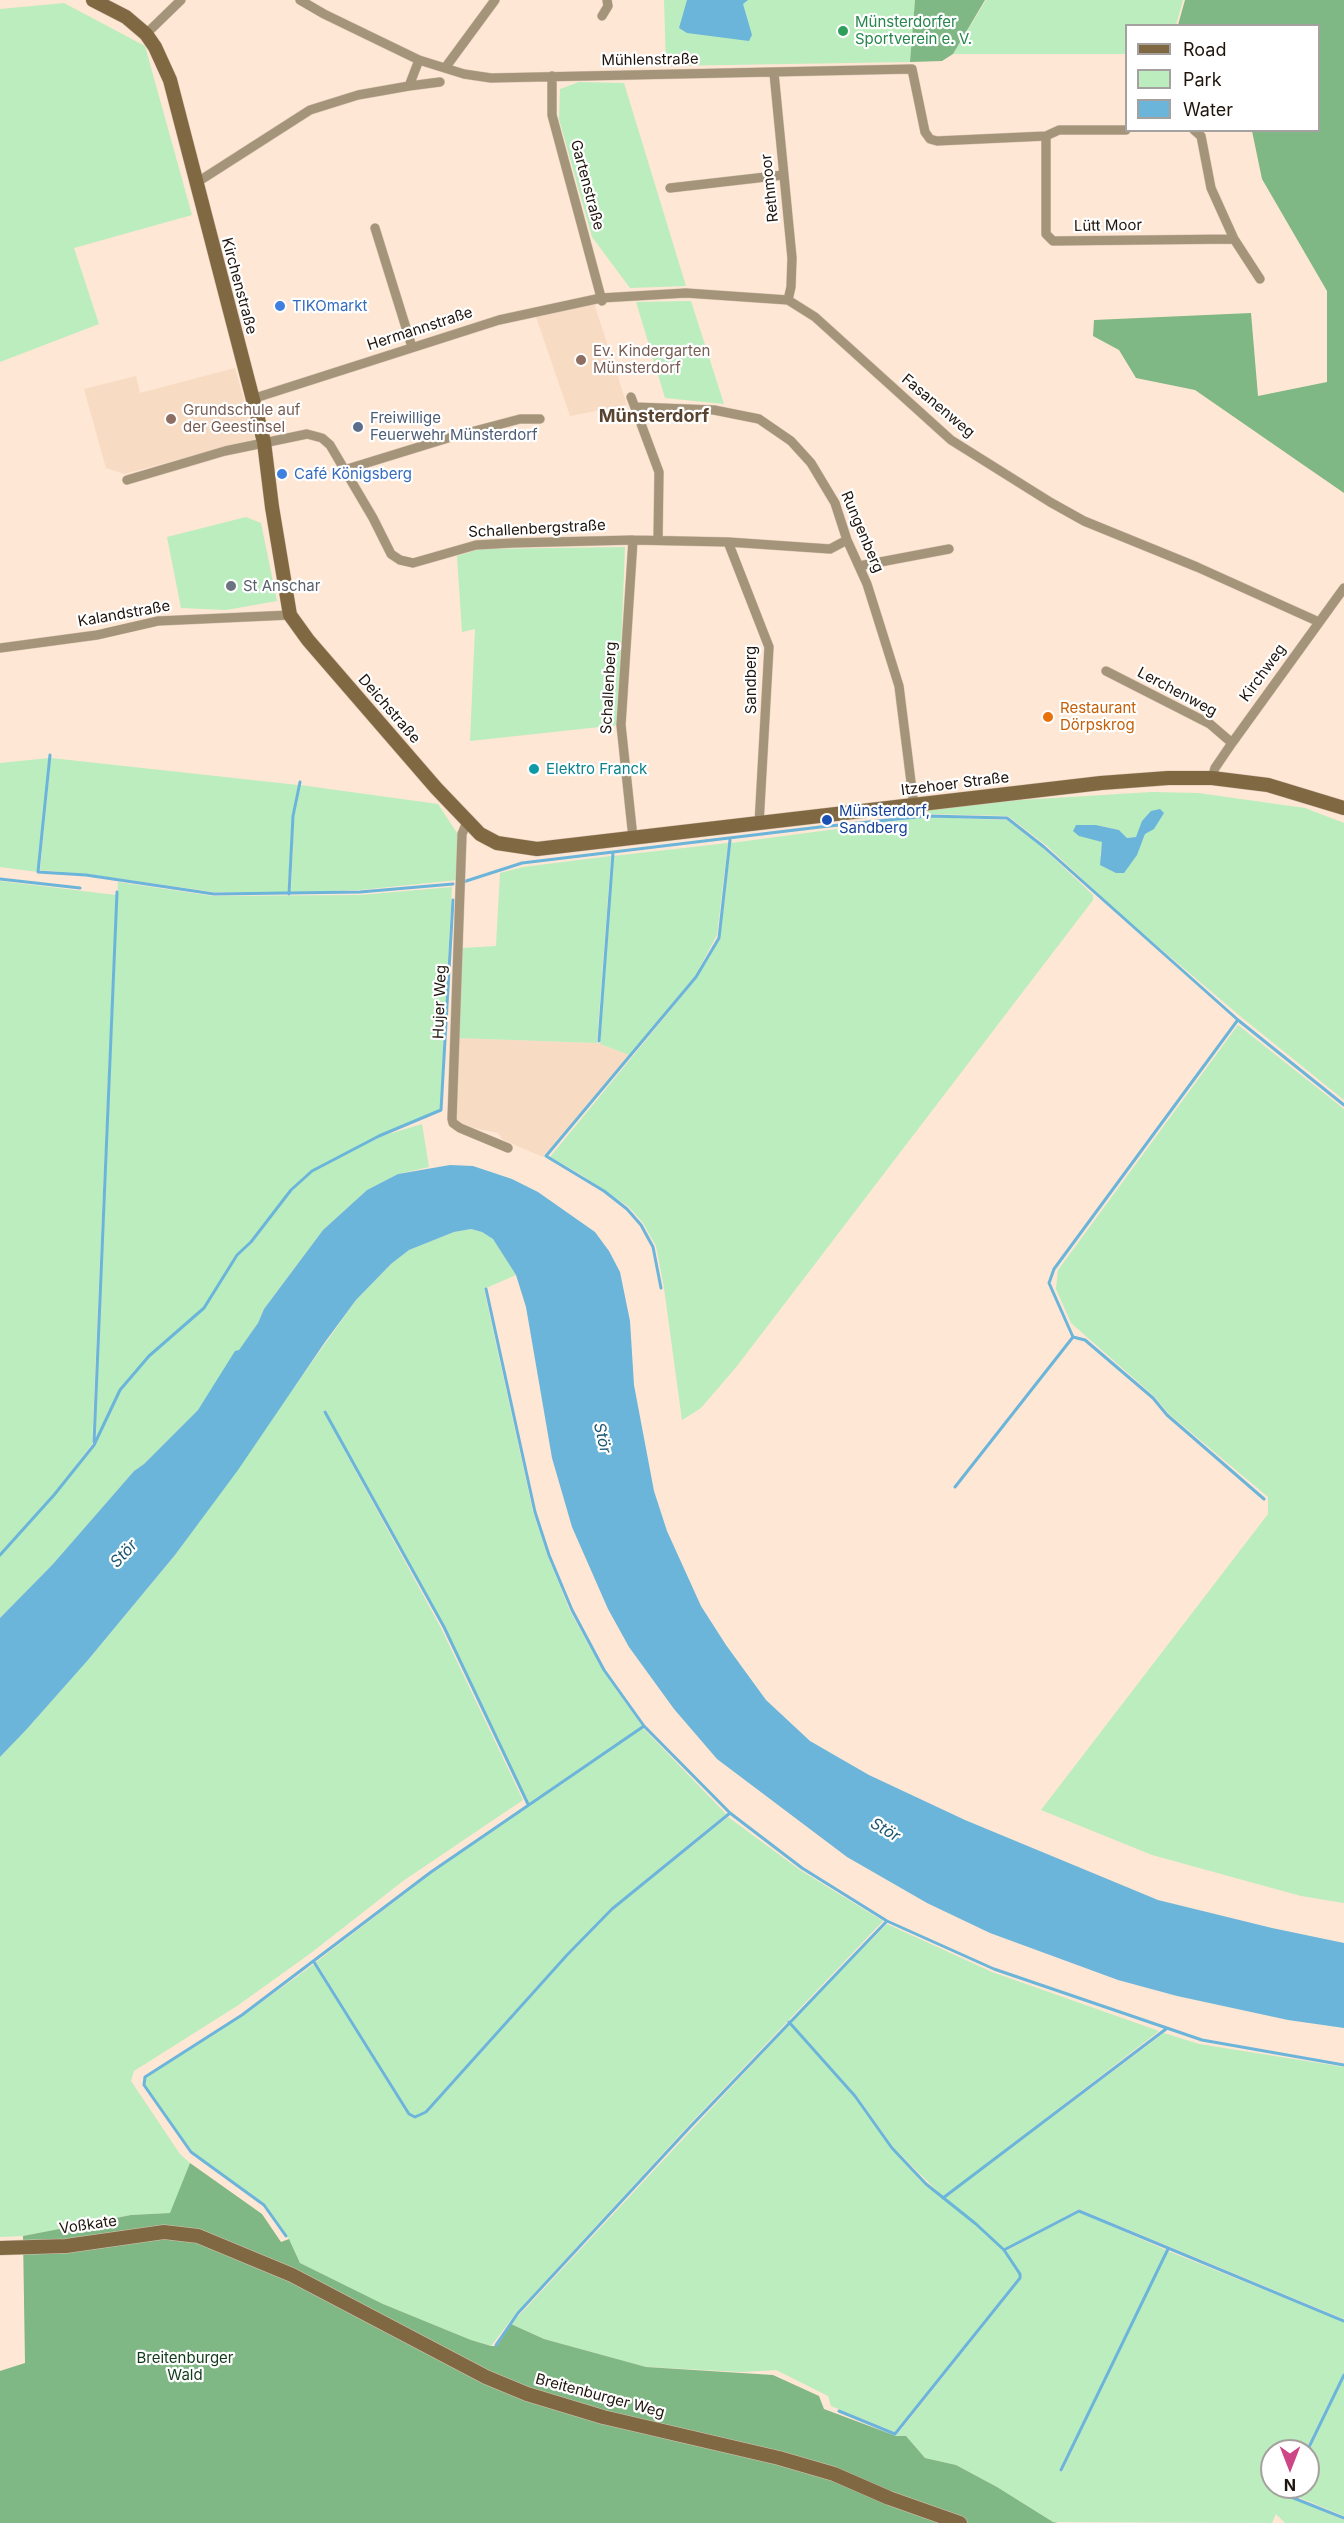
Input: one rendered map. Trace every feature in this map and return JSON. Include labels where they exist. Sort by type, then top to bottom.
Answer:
[{"type":"street","name":"Kirchenstraße","points":[[93,0],[126,17],[146,34],[158,52],[170,80],[264,442],[290,615]]},
{"type":"street","points":[[146,34],[182,0]]},
{"type":"street","name":"Mühlenstraße","points":[[300,0],[419,60],[491,78],[912,69],[926,132],[930,139],[938,141],[1046,136]]},
{"type":"street","points":[[445,68],[495,0]]},
{"type":"street","points":[[602,16],[608,6],[607,0]]},
{"type":"street","points":[[409,86],[419,60]]},
{"type":"street","name":"Rethmoor","points":[[774,73],[792,258],[788,300]]},
{"type":"street","name":"Gartenstraße","points":[[552,76],[552,115],[602,299]]},
{"type":"street","points":[[196,183],[310,110],[358,94],[440,82]]},
{"type":"street","points":[[1046,136],[1059,130],[1125,130]]},
{"type":"street","points":[[1196,132],[1201,136],[1211,188],[1234,239],[1260,279]]},
{"type":"street","name":"Lütt Moor","points":[[1046,136],[1046,234],[1053,241],[1234,239]]},
{"type":"street","points":[[670,188],[783,175]]},
{"type":"street","points":[[375,228],[412,347]]},
{"type":"street","name":"Fasanenweg","points":[[602,299],[686,293],[788,300],[815,316],[951,440],[1050,502],[1084,521],[1197,567],[1319,622]]},
{"type":"street","name":"Hermannstraße","points":[[252,399],[499,320],[602,299]]},
{"type":"street","name":"Rungenberg","points":[[658,540],[659,472],[633,402],[714,410],[759,419],[791,441],[811,463],[835,503],[847,540],[867,584],[899,686],[914,806]]},
{"type":"street","points":[[344,470],[520,419],[540,419]]},
{"type":"street","name":"Schallenbergstraße","points":[[264,442],[301,435],[322,438],[330,445],[373,518],[391,554],[400,560],[413,563],[476,545],[658,540],[830,549],[847,540]]},
{"type":"street","points":[[127,480],[264,442]]},
{"type":"street","name":"Schallenberg","points":[[633,540],[621,725],[633,838]]},
{"type":"street","name":"Sandberg","points":[[728,542],[769,647],[759,824]]},
{"type":"street","points":[[859,566],[949,549]]},
{"type":"street","name":"Kirchweg","points":[[1212,778],[1215,768],[1232,743],[1344,588]]},
{"type":"street","name":"Kalandstraße","points":[[0,648],[97,635],[158,621],[290,615]]},
{"type":"street","name":"Deichstraße","points":[[290,615],[308,640],[467,822]]},
{"type":"street","name":"Lerchenweg","points":[[1106,671],[1210,724],[1232,743]]},
{"type":"street","name":"Itzehoer Straße","points":[[467,822],[497,843],[516,848],[537,849],[1101,783],[1168,778],[1212,778],[1268,786],[1344,808]]},
{"type":"street","name":"Hujer Weg","points":[[467,822],[462,834],[461,845],[452,1119],[456,1126],[508,1148]]},
{"type":"street","name":"Voßkate","points":[[0,2248],[66,2246],[142,2234],[180,2233]]},
{"type":"street","name":"Breitenburger Weg","points":[[180,2233],[215,2242],[292,2275],[486,2377],[527,2394],[603,2417],[779,2458],[834,2474],[889,2498],[960,2523]]},
{"type":"shaded area","name":"Ev. Kindergarten Münsterdorf","points":[[593,300],[627,405],[570,416],[535,314]]},
{"type":"shaded area","name":"Grundschule auf der Geestinsel","points":[[235,368],[255,439],[124,474],[106,468],[84,389],[136,376],[140,393]]},
{"type":"shaded area","points":[[456,1038],[597,1043],[629,1055],[543,1157],[503,1140],[498,1133],[464,1126],[455,1119]]},
{"type":"green space","points":[[664,0],[915,0],[910,62],[666,66]]},
{"type":"green space","points":[[915,0],[985,0],[953,54],[942,61],[910,62]]},
{"type":"green space","points":[[986,0],[1183,0],[1176,24],[1125,24],[1125,54],[953,54]]},
{"type":"green space","points":[[1185,0],[1344,0],[1344,493],[1195,390],[1136,378],[1119,350],[1093,336],[1094,320],[1251,313],[1258,396],[1327,382],[1327,291],[1262,179],[1252,132],[1320,132],[1320,24],[1178,24]]},
{"type":"green space","points":[[64,3],[145,46],[192,215],[74,248],[99,324],[0,362],[0,9]]},
{"type":"green space","points":[[579,82],[624,83],[686,286],[630,288],[592,237],[559,119],[560,89]]},
{"type":"green space","points":[[691,301],[724,404],[665,398],[636,302]]},
{"type":"green space","points":[[246,517],[261,523],[277,601],[226,610],[181,608],[167,537]]},
{"type":"green space","points":[[625,547],[618,725],[470,741],[475,629],[462,632],[457,556],[480,549]]},
{"type":"green space","points":[[49,758],[38,872],[0,867],[0,763]]},
{"type":"green space","points":[[51,758],[298,785],[292,816],[288,892],[214,892],[87,874],[40,870]]},
{"type":"green space","points":[[300,785],[438,804],[459,836],[458,880],[360,890],[291,892],[294,816]]},
{"type":"green space","points":[[1152,792],[1198,793],[1305,808],[1344,823],[1344,1100],[1240,1016],[1121,915],[1047,846],[1008,816],[928,814],[928,809],[1004,801]],"holes":[[[1076,825],[1096,825],[1119,830],[1127,838],[1136,837],[1141,827],[1145,834],[1143,840],[1100,856],[1103,842]]]},
{"type":"green space","points":[[927,817],[1007,820],[1043,848],[1093,895],[1093,900],[737,1366],[701,1408],[682,1420],[656,1246],[643,1223],[629,1207],[550,1157],[697,978],[720,938],[731,843]]},
{"type":"green space","points":[[728,843],[717,935],[695,976],[629,1055],[600,1044],[613,856]]},
{"type":"green space","points":[[611,856],[597,1043],[456,1038],[461,948],[496,946],[500,873],[523,867]]},
{"type":"green space","points":[[0,881],[116,895],[92,1444],[53,1495],[0,1553]]},
{"type":"green space","points":[[118,882],[213,896],[360,895],[452,887],[440,1109],[379,1135],[312,1170],[291,1189],[251,1242],[236,1254],[204,1307],[149,1355],[120,1390],[94,1441]]},
{"type":"green space","points":[[1238,1025],[1344,1109],[1344,1903],[1301,1896],[1152,1855],[1041,1810],[1268,1514],[1268,1497],[1169,1414],[1154,1396],[1071,1323],[1056,1289],[1058,1270]]},
{"type":"green space","points":[[422,1124],[429,1167],[398,1174],[367,1190],[323,1230],[264,1309],[258,1323],[198,1410],[144,1464],[134,1471],[53,1564],[0,1618],[0,1556],[54,1496],[94,1445],[121,1391],[149,1357],[204,1309],[237,1256],[252,1243],[292,1191],[313,1171],[379,1137]]},
{"type":"green space","points":[[471,1229],[482,1232],[493,1239],[516,1275],[484,1289],[533,1512],[547,1554],[570,1611],[603,1671],[642,1726],[529,1803],[445,1627],[325,1410],[323,1411],[441,1628],[523,1800],[403,1881],[311,1953],[237,2006],[134,2071],[131,2081],[180,2154],[190,2163],[171,2213],[131,2215],[23,2236],[0,2237],[0,1757],[88,1660],[175,1555],[356,1300],[391,1264],[409,1250],[454,1232]]},
{"type":"green space","points":[[643,1728],[726,1814],[611,1908],[566,1954],[425,2111],[415,2116],[410,2113],[316,1962],[432,1873]]},
{"type":"green space","points":[[728,1817],[800,1870],[883,1921],[688,2126],[517,2312],[491,2346],[383,2304],[300,2263],[289,2239],[265,2204],[192,2151],[145,2085],[146,2078],[243,2016],[314,1964],[408,2115],[415,2118],[427,2113],[568,1956],[613,1910]]},
{"type":"green space","points":[[887,1924],[992,1972],[1159,2031],[943,2197],[894,2148],[857,2096],[791,2022]]},
{"type":"green space","points":[[790,2024],[854,2096],[891,2148],[925,2185],[975,2224],[1003,2251],[1019,2274],[895,2432],[831,2406],[828,2396],[776,2370],[742,2372],[646,2367],[544,2339],[511,2324]]},
{"type":"green space","points":[[1164,2033],[1199,2044],[1344,2067],[1344,2319],[1079,2209],[1004,2249],[945,2198]]},
{"type":"green space","name":"Breitenburger Wald","points":[[190,2163],[262,2214],[281,2242],[289,2239],[300,2263],[383,2304],[491,2346],[497,2346],[511,2324],[544,2339],[646,2367],[773,2375],[819,2396],[824,2409],[896,2436],[906,2436],[925,2458],[956,2465],[1058,2523],[0,2523],[0,2371],[25,2363],[23,2236],[131,2215],[170,2213]]},
{"type":"green space","points":[[1079,2212],[1166,2250],[1059,2471],[1062,2472],[1168,2251],[1344,2322],[1344,2372],[1311,2439],[1260,2439],[1260,2499],[1294,2499],[1344,2520],[1344,2523],[1285,2523],[1276,2514],[1272,2523],[1053,2522],[997,2487],[956,2465],[925,2458],[906,2436],[896,2436],[1021,2279],[1021,2274],[1006,2251]]},
{"type":"green space","points":[[1344,2378],[1344,2516],[1303,2499],[1320,2499],[1320,2439],[1314,2439]]},
{"type":"water","points":[[687,0],[748,0],[743,4],[752,35],[749,41],[687,33],[679,28]]},
{"type":"water","points":[[1160,809],[1164,813],[1154,829],[1145,834],[1137,855],[1124,873],[1116,873],[1100,865],[1102,842],[1079,836],[1073,831],[1076,825],[1096,825],[1119,830],[1127,838],[1136,837],[1142,821],[1151,811]]},
{"type":"water","name":"Stör","points":[[450,1165],[473,1166],[512,1179],[538,1192],[595,1232],[609,1251],[620,1272],[630,1321],[634,1385],[654,1491],[667,1531],[701,1606],[766,1700],[810,1741],[869,1775],[965,1820],[1158,1900],[1344,1943],[1344,2028],[1288,2020],[1177,1996],[1118,1980],[990,1933],[927,1903],[847,1857],[717,1759],[674,1709],[629,1647],[608,1609],[572,1527],[552,1458],[526,1307],[516,1275],[493,1239],[482,1232],[471,1229],[454,1232],[409,1250],[391,1264],[356,1300],[238,1470],[175,1555],[88,1660],[0,1757],[0,1618],[53,1564],[134,1471],[144,1464],[198,1410],[235,1351],[239,1350],[258,1323],[264,1309],[323,1230],[367,1190],[398,1174]]},
{"type":"waterway","points":[[50,755],[38,872],[86,875],[214,894],[360,892],[453,884]]},
{"type":"waterway","points":[[289,894],[293,816],[300,782]]},
{"type":"waterway","points":[[463,882],[522,863],[820,827],[927,816],[1007,818],[1044,847],[1238,1020],[1344,1105]]},
{"type":"waterway","points":[[661,1288],[653,1247],[641,1225],[627,1209],[604,1191],[546,1156],[696,977],[719,938],[730,840]]},
{"type":"waterway","points":[[599,1041],[613,853]]},
{"type":"waterway","points":[[0,879],[80,888]]},
{"type":"waterway","points":[[94,1442],[117,892]]},
{"type":"waterway","points":[[0,1555],[54,1495],[94,1445],[120,1390],[149,1356],[204,1308],[237,1255],[251,1242],[291,1190],[312,1171],[379,1136],[441,1110],[453,900]]},
{"type":"waterway","points":[[1237,1021],[1054,1269],[1049,1283],[1073,1337],[1085,1340],[1264,1499]]},
{"type":"waterway","points":[[486,1289],[535,1512],[549,1555],[572,1610],[604,1670],[644,1726],[730,1813],[802,1868],[887,1921],[994,1969],[1202,2040],[1344,2065]]},
{"type":"waterway","points":[[955,1487],[1073,1337]]},
{"type":"waterway","points":[[325,1412],[444,1627],[528,1804]]},
{"type":"waterway","points":[[286,2236],[264,2205],[191,2152],[144,2085],[145,2077],[242,2015],[431,1872],[644,1726]]},
{"type":"waterway","points":[[314,1962],[409,2114],[415,2117],[426,2112],[567,1955],[612,1909],[730,1813]]},
{"type":"waterway","points":[[496,2345],[518,2313],[690,2127],[887,1921]]},
{"type":"waterway","points":[[789,2022],[855,2096],[892,2148],[926,2184],[1004,2250],[1020,2274],[1020,2278],[895,2434],[839,2411]]},
{"type":"waterway","points":[[943,2198],[1166,2029]]},
{"type":"waterway","points":[[1004,2250],[1079,2211],[1344,2321]]},
{"type":"waterway","points":[[1061,2470],[1168,2249]]},
{"type":"waterway","points":[[1313,2439],[1344,2375]]},
{"type":"waterway","points":[[1296,2499],[1344,2518]]},
{"type":"place","name":"Münsterdorfer Sportverein e. V.","points":[[843,31]]},
{"type":"place","name":"TIKOmarkt","points":[[280,306]]},
{"type":"place","name":"Ev. Kindergarten Münsterdorf","points":[[581,360]]},
{"type":"place","name":"Grundschule auf der Geestinsel","points":[[171,419]]},
{"type":"place","name":"Freiwillige Feuerwehr Münsterdorf","points":[[358,427]]},
{"type":"place","name":"Café Königsberg","points":[[282,474]]},
{"type":"place","name":"St Anschar","points":[[231,586]]},
{"type":"place","name":"Restaurant Dörpskrog","points":[[1048,717]]},
{"type":"place","name":"Elektro Franck","points":[[534,769]]},
{"type":"place","name":"Münsterdorf, Sandberg","points":[[827,820]]},
{"type":"district","name":"Münsterdorf","points":[[654,417]]}]
